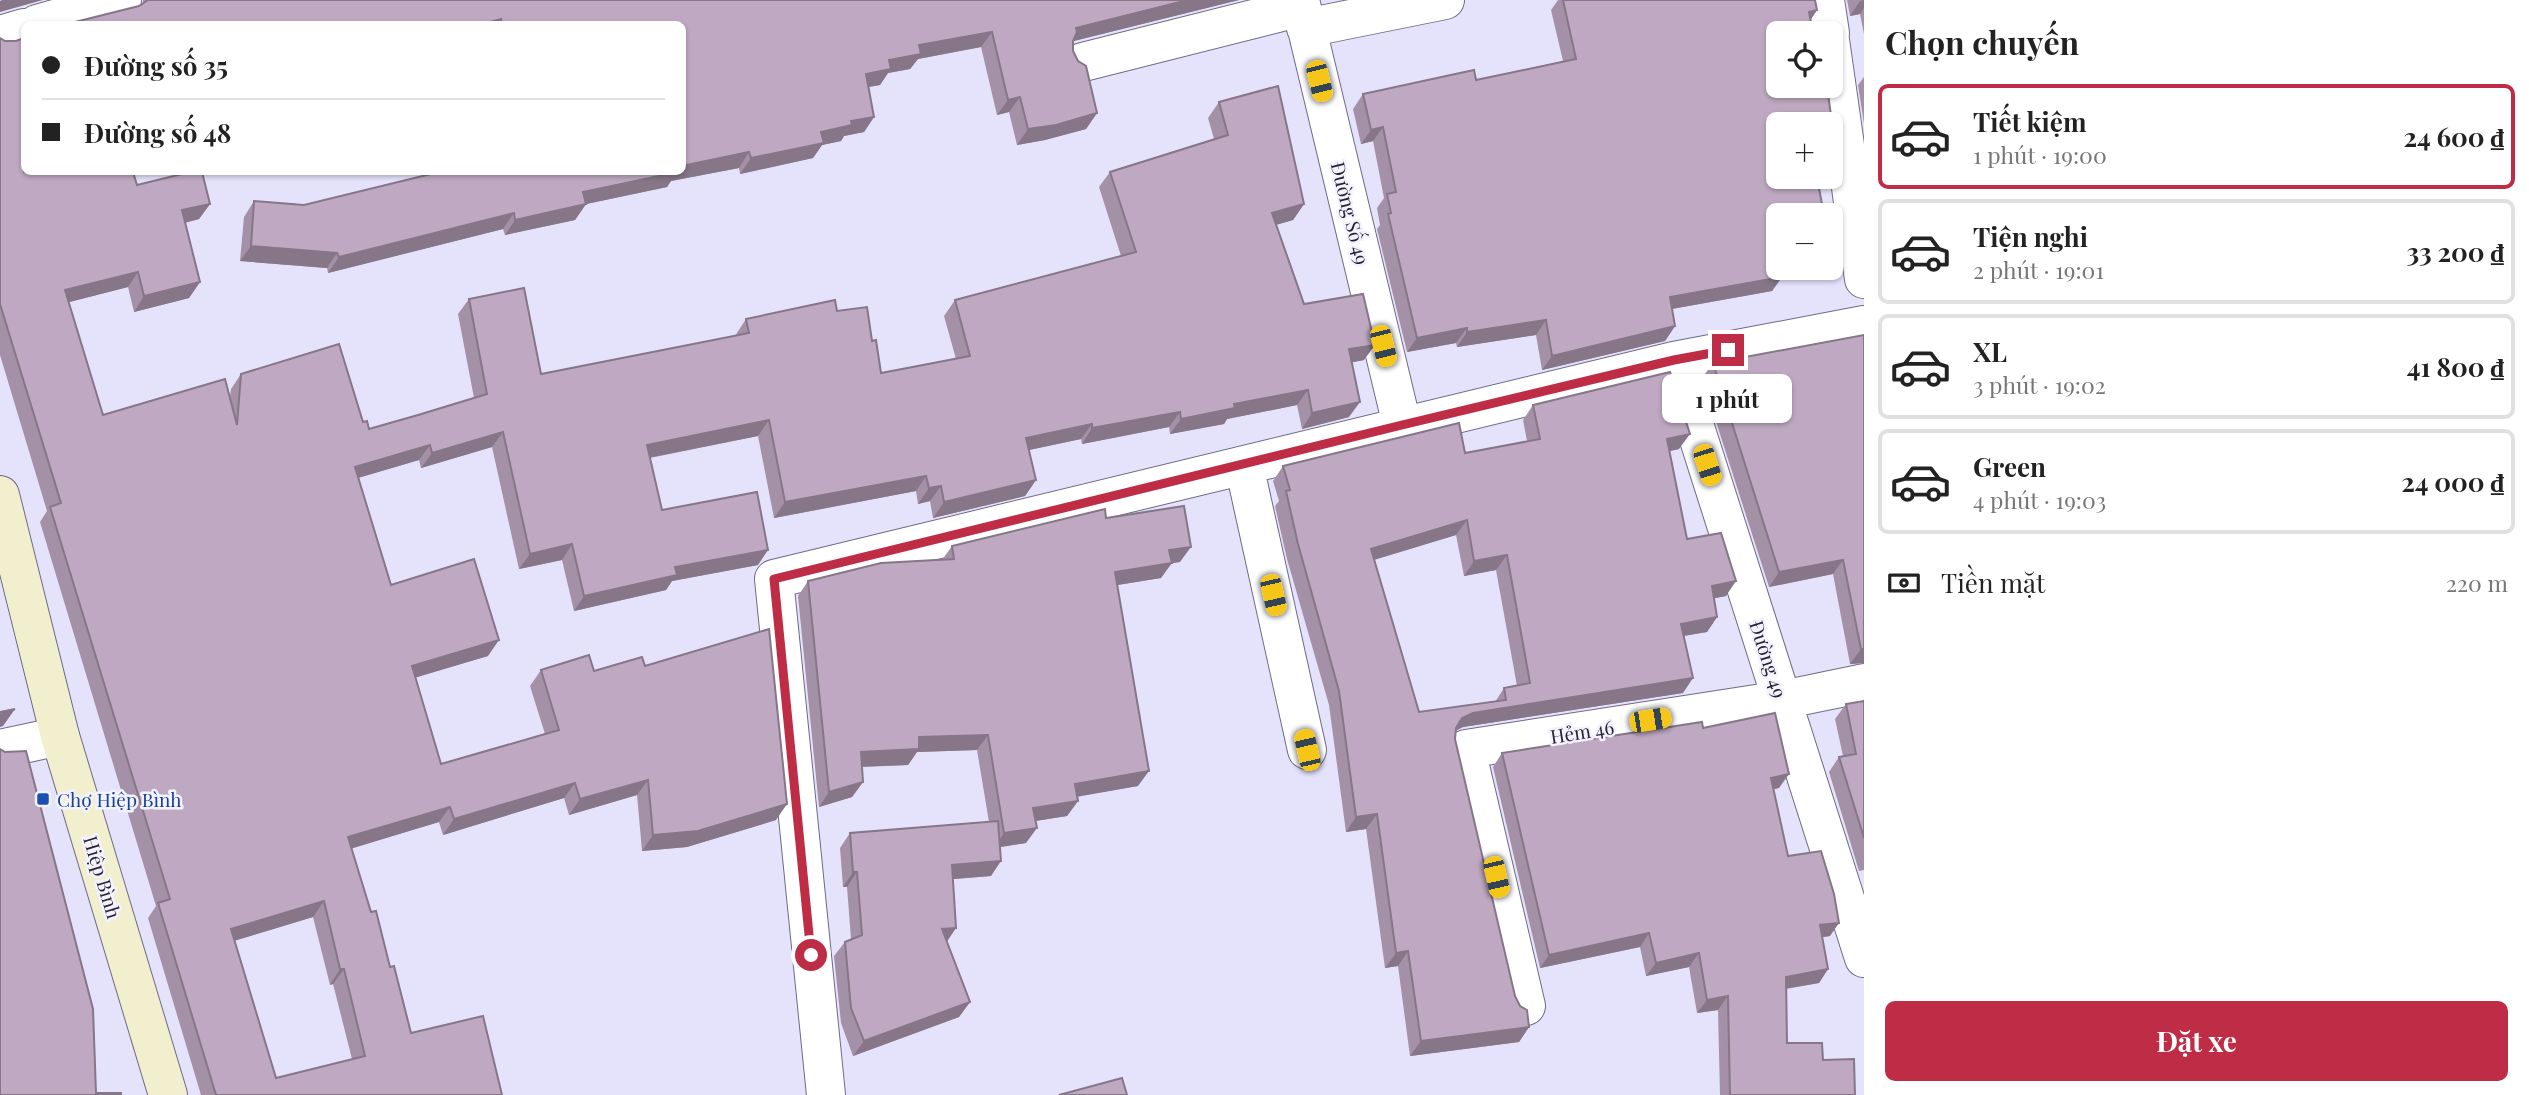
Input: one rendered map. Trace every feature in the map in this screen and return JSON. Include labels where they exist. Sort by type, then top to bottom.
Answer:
[{"type":"main road","name":"Hiệp Bình","points":[[0,495],[60,736],[168,1095]]},
{"type":"street","points":[[48,21],[122,0]]},
{"type":"street","points":[[1083,62],[1302,12],[1445,0]]},
{"type":"street","points":[[1825,0],[1828,21]]},
{"type":"street","name":"Đường Số 49","points":[[1302,12],[1402,425]]},
{"type":"street","points":[[0,35],[21,29]]},
{"type":"street","points":[[1838,98],[1864,279]]},
{"type":"street","points":[[826,1095],[774,579],[1674,360],[1864,325]]},
{"type":"street","name":"Đường 49","points":[[1674,360],[1864,958]]},
{"type":"street","points":[[1244,465],[1307,750]]},
{"type":"street","name":"Hẻm 46","points":[[1526,1006],[1466,749],[1782,700],[1864,683]]},
{"type":"street","points":[[0,749],[60,736]]},
{"type":"building","points":[[148,0],[1188,0],[1076,28],[1073,51],[1078,61],[1086,66],[1097,113],[1056,125],[1028,129],[1020,97],[1008,100],[992,32],[919,45],[921,54],[889,60],[891,69],[866,74],[874,117],[851,121],[852,125],[821,132],[824,143],[751,158],[749,152],[686,165],[686,21],[79,21],[139,6]]},
{"type":"building","points":[[1563,0],[1815,0],[1817,10],[1809,12],[1811,21],[1766,21],[1766,98],[1829,98],[1831,112],[1766,112],[1766,189],[1819,189],[1822,203],[1766,203],[1766,280],[1670,297],[1675,326],[1552,356],[1546,320],[1467,332],[1467,328],[1417,338],[1388,214],[1391,213],[1387,194],[1396,192],[1383,127],[1371,130],[1363,94],[1474,70],[1476,80],[1576,59]]},
{"type":"building","points":[[0,38],[5,41],[21,39],[21,175],[134,175],[137,185],[178,175],[203,175],[210,204],[182,210],[200,282],[144,296],[138,272],[65,290],[103,415],[225,379],[237,425],[241,374],[339,344],[363,422],[367,421],[369,429],[418,415],[487,394],[469,299],[524,288],[541,374],[749,333],[746,319],[835,300],[837,311],[867,307],[872,341],[876,340],[881,373],[970,356],[955,300],[1136,252],[1110,172],[1228,135],[1219,102],[1278,86],[1304,204],[1272,213],[1304,304],[1363,294],[1375,345],[1349,349],[1360,402],[1312,413],[1308,390],[1234,404],[1235,408],[1181,419],[1180,412],[1092,428],[1092,424],[1026,438],[1036,480],[944,502],[941,486],[929,488],[926,476],[785,502],[769,420],[647,445],[662,510],[757,492],[768,550],[675,567],[677,575],[584,596],[572,544],[530,554],[503,432],[432,453],[430,445],[355,467],[391,585],[474,559],[499,640],[412,666],[441,764],[559,730],[541,670],[589,655],[594,671],[642,657],[645,666],[769,629],[787,804],[698,831],[653,835],[648,780],[580,799],[575,783],[454,819],[450,807],[348,837],[371,912],[376,911],[390,967],[394,966],[411,1033],[483,1016],[502,1095],[216,1095],[158,903],[170,899],[50,507],[61,503],[0,304]],"holes":[[[324,901],[340,969],[344,969],[365,1056],[276,1078],[231,929]]]},
{"type":"building","points":[[427,175],[664,175],[583,192],[586,204],[515,220],[514,213],[339,257],[337,253],[251,246],[254,201],[304,205]]},
{"type":"building","points":[[1864,335],[1864,649],[1861,649],[1843,560],[1779,572],[1713,363]]},
{"type":"building","points":[[1670,372],[1690,434],[1667,439],[1687,539],[1721,533],[1736,581],[1712,586],[1717,617],[1681,624],[1693,678],[1473,713],[1462,718],[1456,728],[1455,739],[1515,996],[1520,1006],[1527,1010],[1529,1027],[1421,1041],[1408,951],[1396,953],[1377,814],[1356,817],[1339,691],[1298,544],[1286,491],[1290,490],[1283,466],[1459,423],[1465,453],[1540,439],[1533,405]],"holes":[[[1467,520],[1474,561],[1507,555],[1530,683],[1504,688],[1506,700],[1419,712],[1371,549]]]},
{"type":"building","points":[[1184,506],[1191,547],[1169,550],[1172,563],[1115,572],[1149,771],[1075,784],[1078,801],[1033,808],[1037,828],[1004,833],[988,735],[919,737],[919,749],[861,752],[863,782],[829,792],[808,581],[881,563],[954,559],[952,546],[1105,509],[1106,518]]},
{"type":"building","points":[[1864,701],[1864,838],[1839,757],[1856,754],[1846,704]]},
{"type":"building","points":[[1775,713],[1789,774],[1771,778],[1788,856],[1821,851],[1834,894],[1839,923],[1820,925],[1828,969],[1786,977],[1787,1043],[1822,1043],[1823,1060],[1854,1059],[1855,1095],[1730,1095],[1728,996],[1707,1000],[1699,953],[1656,963],[1649,933],[1549,955],[1502,753],[1702,722],[1703,728]]},
{"type":"building","points":[[0,749],[5,752],[26,751],[93,1009],[96,1093],[121,1095],[0,1095]]},
{"type":"building","points":[[998,821],[1001,861],[952,865],[956,928],[942,929],[970,1002],[864,1041],[851,1008],[845,942],[862,935],[857,872],[853,872],[850,833]]},
{"type":"building","points":[[1122,1078],[1127,1095],[1059,1095]]},
{"type":"place","name":"Chợ Hiệp Bình","points":[[43,799]]},
{"type":"route","points":[[811,955],[774,579],[1402,425],[1674,360],[1728,350]]}]
